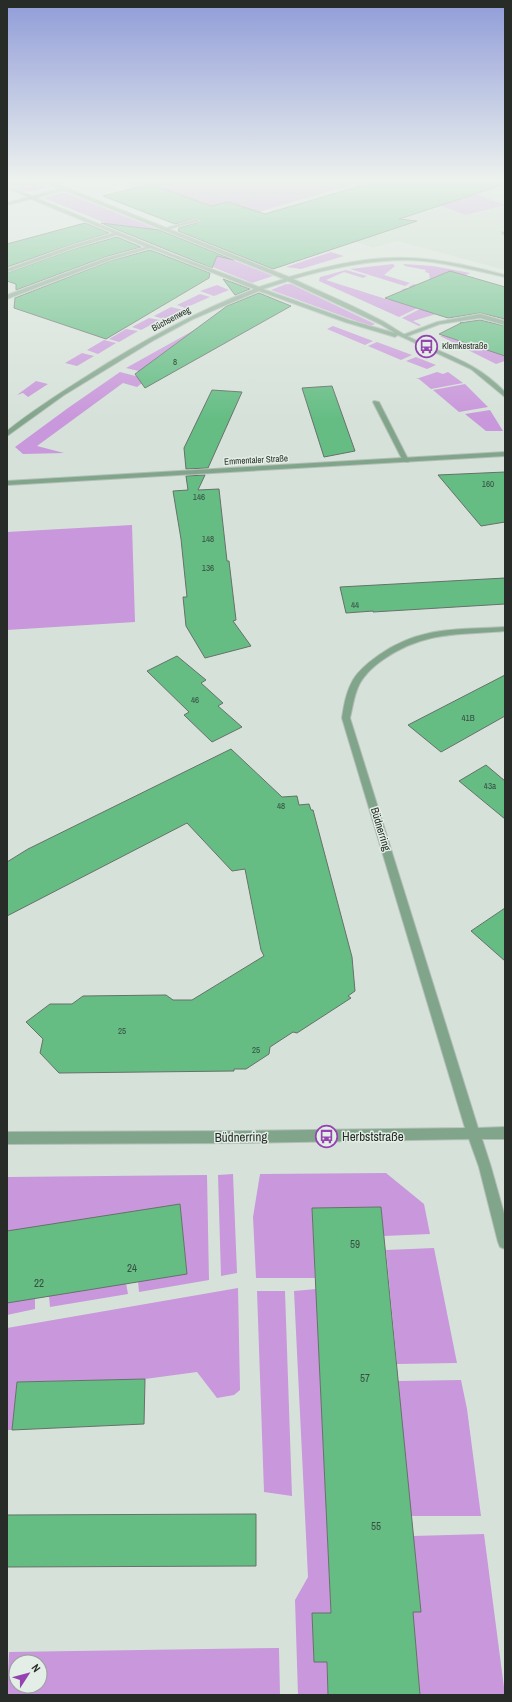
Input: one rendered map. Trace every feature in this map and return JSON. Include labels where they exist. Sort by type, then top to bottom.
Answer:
[{"type":"street","points":[[7,270],[37,259]]},
{"type":"street","points":[[7,297],[107,259]]},
{"type":"street","points":[[182,259],[367,328],[403,336],[439,323],[480,316],[505,323]]},
{"type":"street","points":[[241,259],[290,279],[382,323],[403,336],[450,356],[473,368],[492,382],[505,395]]},
{"type":"street","name":"Büchsenweg","points":[[7,434],[29,416],[114,360],[186,320],[259,289],[290,279],[359,262],[392,259]]},
{"type":"street","name":"Büchsenweg","points":[[404,259],[456,264],[505,276]]},
{"type":"street","points":[[376,402],[406,461]]},
{"type":"street","name":"Emmentaler Straße","points":[[7,483],[406,461],[505,454]]},
{"type":"street","name":"Büdnerring","points":[[474,1133],[460,1092],[346,718],[352,690],[361,675],[379,658],[410,642],[436,634],[505,629]]},
{"type":"street","points":[[474,1133],[485,1167],[505,1242]]},
{"type":"street","name":"Büdnerring","points":[[7,1138],[243,1137],[505,1133]]},
{"type":"shaded area","points":[[194,259],[232,259],[273,276],[252,283]]},
{"type":"shaded area","points":[[309,259],[333,259],[301,269],[286,267]]},
{"type":"shaded area","points":[[466,259],[505,259],[505,270]]},
{"type":"shaded area","points":[[393,264],[395,266],[384,275],[410,283],[405,286],[350,269]]},
{"type":"shaded area","points":[[403,264],[433,266],[470,273],[464,276],[505,299],[505,320],[502,320],[503,315],[432,301],[399,317],[319,281],[320,277],[346,270],[367,276],[363,278],[344,272],[326,280],[389,300],[416,295],[401,290],[406,288],[421,293],[423,292],[408,287],[414,284],[423,287],[430,280],[429,273],[425,272],[426,270],[405,266]]},
{"type":"shaded area","points":[[286,284],[291,284],[375,324],[370,326],[271,290]]},
{"type":"shaded area","points":[[217,285],[229,290],[214,296],[200,291]]},
{"type":"shaded area","points":[[200,294],[210,297],[185,308],[177,305]]},
{"type":"shaded area","points":[[428,305],[436,314],[413,321],[421,325],[419,326],[402,318]]},
{"type":"shaded area","points":[[171,307],[183,310],[163,319],[154,316]]},
{"type":"shaded area","points":[[149,318],[160,320],[141,330],[132,327]]},
{"type":"shaded area","points":[[205,324],[155,375],[126,368]]},
{"type":"shaded area","points":[[333,326],[373,341],[365,345],[327,329]]},
{"type":"shaded area","points":[[126,329],[138,331],[119,342],[109,339]]},
{"type":"shaded area","points":[[446,334],[505,356],[505,361],[496,364],[440,336]]},
{"type":"shaded area","points":[[104,340],[116,343],[98,354],[87,350]]},
{"type":"shaded area","points":[[377,342],[412,355],[401,360],[368,346]]},
{"type":"shaded area","points":[[82,353],[94,356],[77,366],[65,363]]},
{"type":"shaded area","points":[[416,357],[436,365],[427,369],[406,361]]},
{"type":"shaded area","points":[[120,372],[147,379],[137,387],[123,383],[37,446],[64,453],[23,454],[15,447],[68,408]]},
{"type":"shaded area","points":[[437,372],[443,374],[448,372],[463,383],[431,389],[419,379],[416,379]]},
{"type":"shaded area","points":[[36,381],[48,384],[28,397],[23,393],[17,395]]},
{"type":"shaded area","points":[[465,384],[488,407],[459,412],[433,390]]},
{"type":"shaded area","points":[[490,410],[503,431],[486,431],[465,414]]},
{"type":"shaded area","points":[[132,525],[135,622],[7,630],[7,532]]},
{"type":"shaded area","points":[[386,1173],[424,1204],[430,1234],[384,1236],[381,1207],[312,1208],[315,1278],[256,1278],[253,1217],[260,1174]]},
{"type":"shaded area","points":[[233,1174],[237,1273],[221,1276],[218,1175]]},
{"type":"shaded area","points":[[207,1175],[209,1280],[139,1292],[138,1281],[187,1273],[180,1204],[7,1232],[7,1177]]},
{"type":"shaded area","points":[[434,1248],[457,1363],[397,1364],[386,1250]]},
{"type":"shaded area","points":[[126,1283],[128,1294],[50,1307],[49,1296]]},
{"type":"shaded area","points":[[238,1288],[240,1390],[234,1395],[217,1398],[197,1372],[145,1379],[17,1382],[12,1430],[7,1430],[7,1328]]},
{"type":"shaded area","points":[[316,1289],[331,1613],[312,1613],[314,1662],[327,1662],[328,1695],[298,1695],[295,1600],[308,1577],[294,1291]]},
{"type":"shaded area","points":[[257,1291],[285,1291],[292,1496],[264,1492]]},
{"type":"shaded area","points":[[35,1298],[35,1309],[7,1315],[7,1303]]},
{"type":"shaded area","points":[[461,1380],[467,1409],[481,1516],[411,1516],[398,1381]]},
{"type":"shaded area","points":[[484,1534],[505,1695],[420,1695],[413,1612],[421,1612],[413,1536]]},
{"type":"shaded area","points":[[279,1648],[280,1695],[7,1695],[8,1674],[8,1694],[48,1694],[48,1654],[9,1654],[9,1652]]},
{"type":"building","points":[[7,259],[29,259],[7,267]]},
{"type":"building","points":[[45,259],[98,259],[16,290],[16,284],[7,281],[7,273]]},
{"type":"building","points":[[116,259],[175,259],[210,273],[209,278],[106,339],[14,308],[15,298]]},
{"type":"building","points":[[191,259],[216,259],[212,268]]},
{"type":"building","points":[[249,259],[302,259],[273,269]]},
{"type":"building","points":[[450,271],[505,287],[505,319],[480,313],[448,318],[385,298]]},
{"type":"building","points":[[223,279],[250,289],[235,295]]},
{"type":"building","points":[[259,293],[291,306],[145,388],[135,374],[227,306]]},
{"type":"building","points":[[480,320],[505,326],[505,356],[439,334],[460,323]]},
{"type":"building","points":[[332,386],[355,451],[324,457],[302,388]]},
{"type":"building","points":[[212,390],[242,392],[208,468],[186,469],[184,448]]},
{"type":"building","points":[[505,472],[505,522],[481,526],[438,475]]},
{"type":"building","points":[[205,475],[198,490],[219,489],[227,561],[229,561],[236,620],[233,621],[251,646],[205,658],[186,626],[183,597],[187,597],[181,539],[173,491],[188,490],[186,476]]},
{"type":"building","points":[[505,578],[505,604],[373,612],[346,613],[340,587]]},
{"type":"building","points":[[177,656],[206,680],[201,683],[223,703],[218,706],[242,727],[212,742],[184,715],[189,712],[147,671]]},
{"type":"building","points":[[505,675],[505,716],[441,752],[408,725]]},
{"type":"building","points":[[231,749],[282,797],[297,796],[299,805],[309,804],[311,810],[313,810],[352,957],[355,991],[348,996],[351,998],[297,1033],[293,1032],[270,1047],[269,1054],[246,1069],[234,1069],[234,1071],[59,1073],[40,1053],[43,1039],[26,1022],[50,1004],[72,1004],[83,996],[166,995],[173,1000],[192,1000],[264,956],[261,950],[245,869],[232,871],[187,823],[7,916],[7,862],[28,849]]},
{"type":"building","points":[[486,765],[505,781],[505,819],[459,781]]},
{"type":"building","points":[[505,908],[505,961],[471,931]]},
{"type":"building","points":[[180,1204],[187,1274],[7,1303],[7,1231]]},
{"type":"building","points":[[381,1207],[421,1612],[413,1612],[420,1695],[328,1695],[327,1662],[314,1662],[312,1613],[331,1613],[312,1208]]},
{"type":"building","points":[[145,1379],[144,1424],[12,1430],[17,1382]]},
{"type":"building","points":[[256,1514],[256,1566],[7,1567],[7,1515]]},
{"type":"place","name":"Klemkestraße","points":[[426,346]]},
{"type":"place","name":"Herbststraße","points":[[327,1136]]}]
